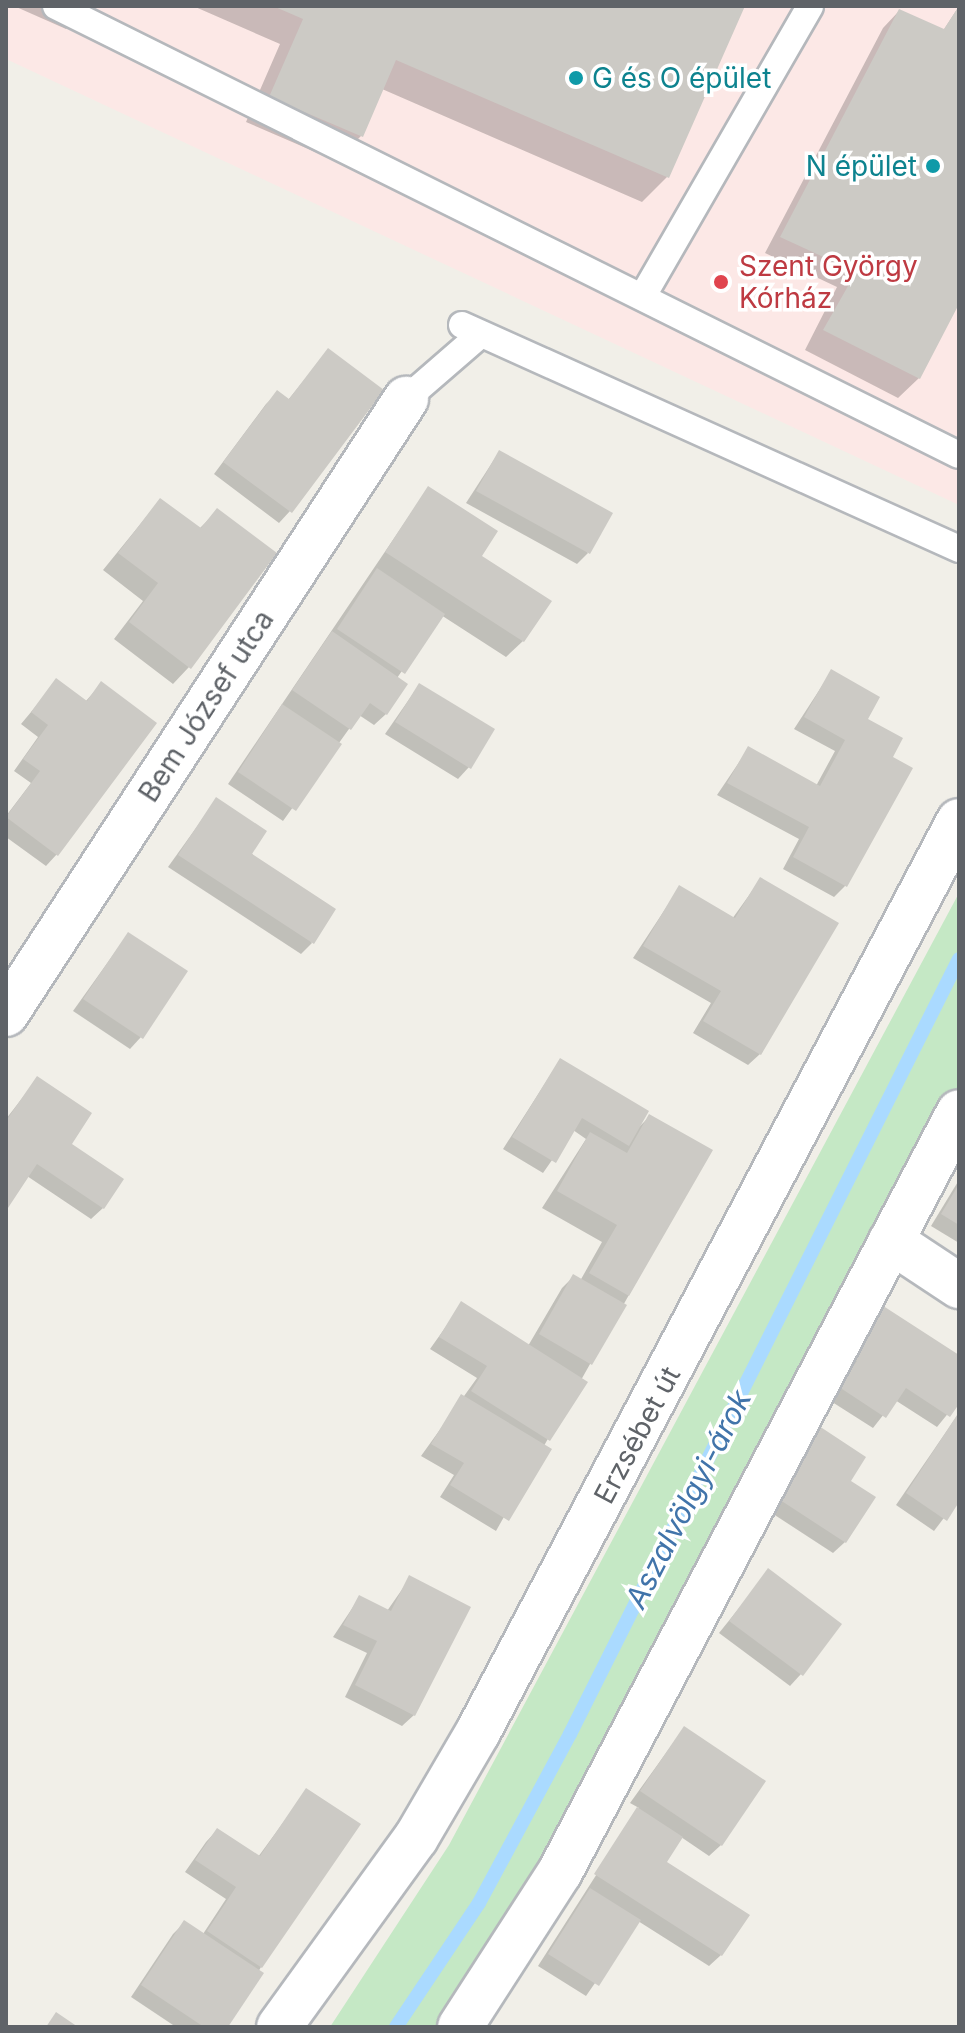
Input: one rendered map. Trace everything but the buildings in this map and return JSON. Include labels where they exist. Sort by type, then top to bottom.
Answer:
[{"type":"street","name":"Bem József utca","points":[[6,1014],[406,399]]},
{"type":"street","name":"Erzsébet út","points":[[279,2027],[416,1838],[478,1732],[959,821]]},
{"type":"street","points":[[460,2027],[560,1872],[959,1112]]},
{"type":"street","points":[[891,1241],[959,1286]]},
{"type":"lane","points":[[56,6],[644,294],[959,455]]},
{"type":"lane","points":[[644,294],[810,6]]},
{"type":"lane","points":[[406,399],[471,329],[959,549]]},
{"type":"shaded area","name":"Szent György Kórház","points":[[6,6],[959,6],[959,505],[6,59]]},
{"type":"green space","points":[[959,893],[959,1088],[548,1884],[452,2027],[330,2027],[449,1845]]},
{"type":"waterway","name":"Aszalvölgyi-árok","points":[[396,2027],[479,1903],[570,1734],[959,959]]},
{"type":"place","name":"G és O épület","points":[[576,78]]},
{"type":"place","name":"N épület","points":[[933,166]]},
{"type":"place","name":"Szent György Kórház","points":[[721,282]]}]
